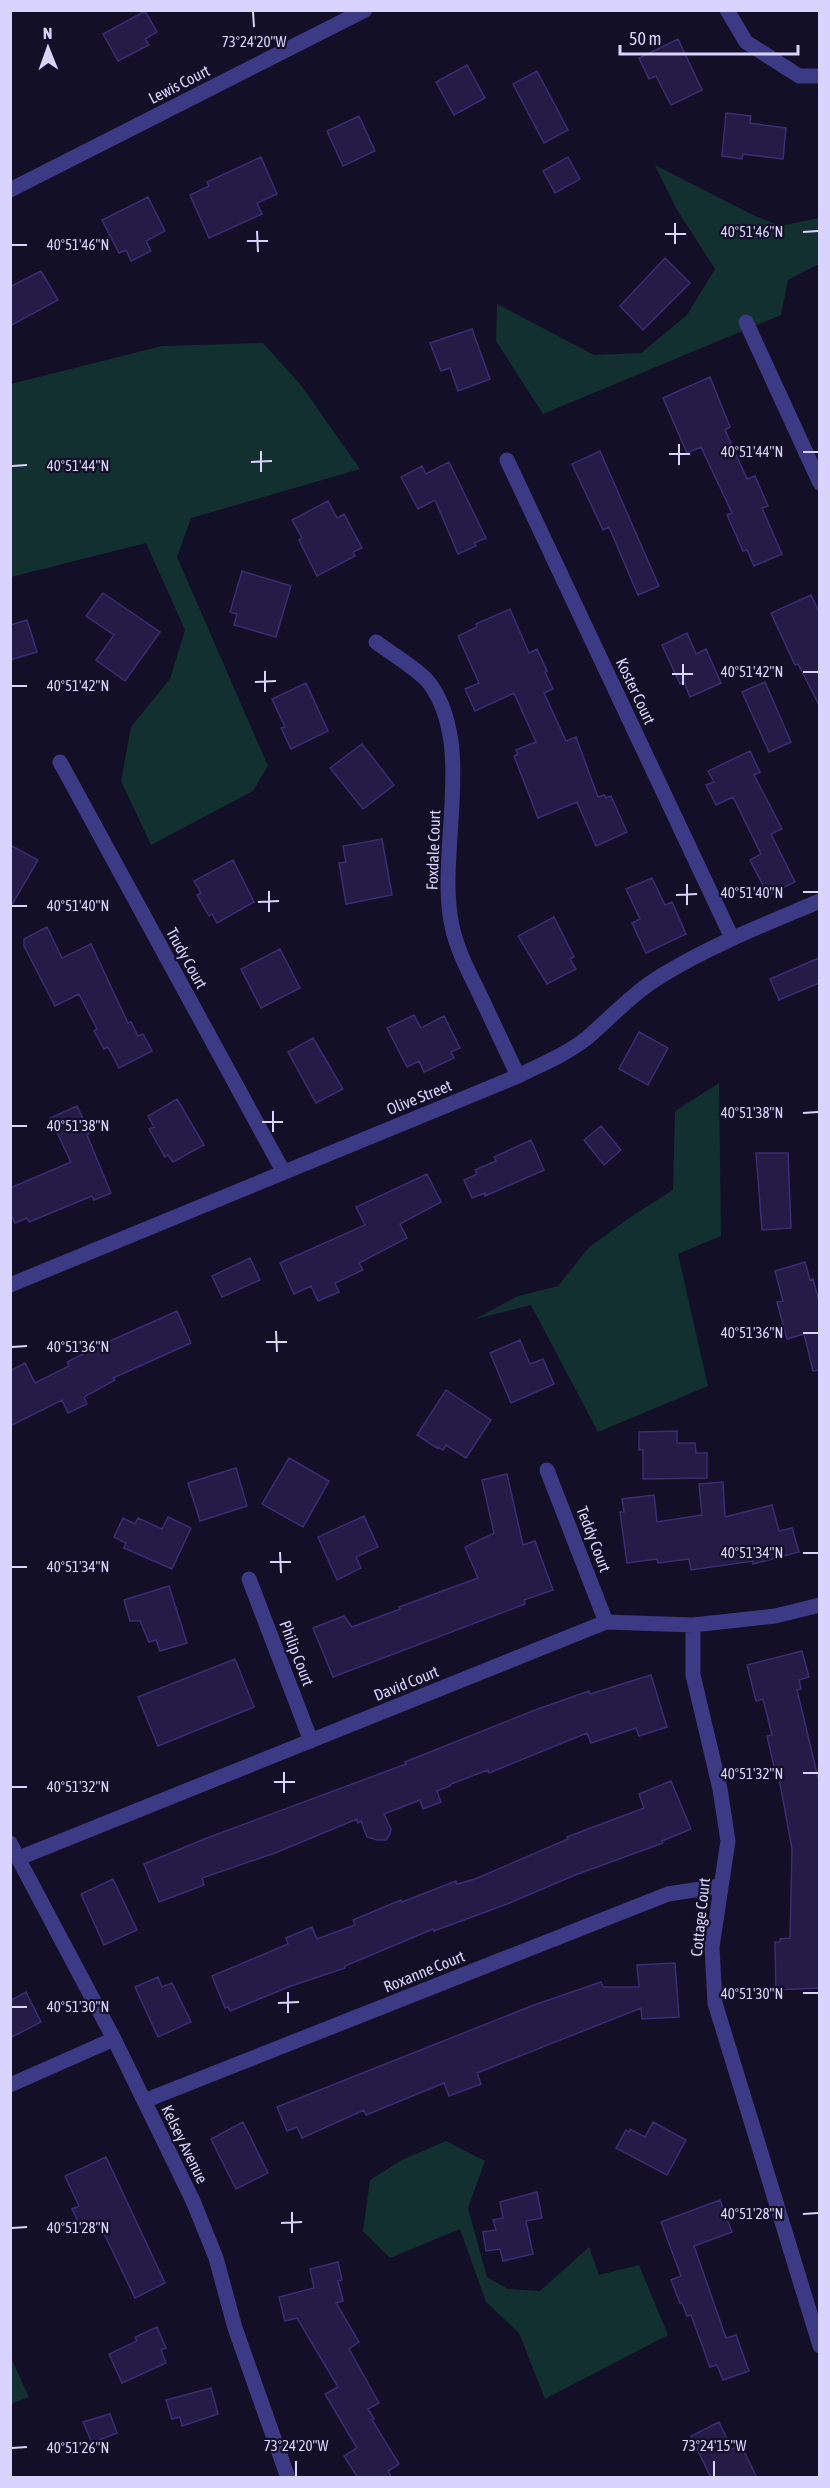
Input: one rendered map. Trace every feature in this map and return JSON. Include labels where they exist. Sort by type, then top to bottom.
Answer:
[{"type":"street","name":"Lewis Court","points":[[10,190],[365,10]]},
{"type":"street","points":[[727,10],[746,42],[799,76],[819,76]]},
{"type":"street","points":[[746,322],[819,483]]},
{"type":"street","name":"Koster Court","points":[[507,459],[732,938]]},
{"type":"street","name":"Foxdale Court","points":[[376,642],[430,682],[446,717],[451,750],[452,810],[449,892],[452,925],[462,957],[518,1076]]},
{"type":"street","name":"Trudy Court","points":[[60,762],[283,1171]]},
{"type":"street","name":"Olive Street","points":[[10,1285],[518,1076],[561,1055],[585,1039],[626,1002],[660,976],[732,938],[819,902]]},
{"type":"street","name":"Teddy Court","points":[[547,1470],[606,1622]]},
{"type":"street","name":"Philip Court","points":[[249,1579],[310,1741]]},
{"type":"street","name":"David Court","points":[[18,1858],[606,1622],[693,1625],[776,1616],[819,1605]]},
{"type":"street","name":"Cottage Court","points":[[693,1625],[693,1675],[720,1789],[728,1841],[712,1947],[715,2003],[819,2346]]},
{"type":"street","name":"Kelsey Avenue","points":[[10,1843],[114,2039],[193,2201],[216,2258],[235,2328],[288,2478]]},
{"type":"street","name":"Roxanne Court","points":[[144,2102],[668,1894],[720,1886]]},
{"type":"street","points":[[10,2085],[114,2039]]},
{"type":"green space","points":[[655,165],[753,215],[780,226],[819,218],[819,264],[788,280],[781,315],[543,414],[496,341],[497,304],[594,355],[641,353],[687,315],[715,269],[676,208]]},
{"type":"green space","points":[[263,343],[300,384],[360,469],[191,518],[177,557],[268,766],[253,791],[151,845],[121,781],[131,727],[170,679],[185,630],[146,543],[11,577],[11,384],[162,346]]},
{"type":"green space","points":[[719,1083],[721,1236],[678,1254],[708,1386],[598,1432],[531,1305],[475,1319],[518,1296],[558,1286],[589,1247],[673,1190],[675,1111]]},
{"type":"green space","points":[[446,2141],[485,2161],[468,2208],[487,2277],[508,2289],[540,2291],[589,2247],[599,2275],[639,2265],[668,2335],[545,2399],[519,2333],[486,2302],[460,2229],[390,2258],[363,2231],[370,2180],[402,2160]]},
{"type":"green space","points":[[11,2358],[29,2397],[10,2404]]},
{"type":"building","points":[[145,11],[157,32],[145,39],[149,45],[118,61],[103,34]]},
{"type":"building","points":[[678,39],[702,90],[671,105],[656,76],[649,79],[639,58]]},
{"type":"building","points":[[467,65],[485,98],[454,115],[436,82]]},
{"type":"building","points":[[537,71],[568,130],[544,143],[513,84]]},
{"type":"building","points":[[726,113],[751,116],[750,123],[786,128],[783,159],[743,154],[742,159],[722,156]]},
{"type":"building","points":[[359,116],[375,151],[343,166],[327,131]]},
{"type":"building","points":[[261,157],[277,194],[257,203],[262,214],[209,238],[190,195],[209,186],[207,182]]},
{"type":"building","points":[[568,157],[580,179],[555,193],[543,171]]},
{"type":"building","points":[[148,197],[165,231],[146,241],[151,251],[131,261],[126,250],[119,253],[102,220]]},
{"type":"building","points":[[665,258],[690,283],[643,330],[620,306]]},
{"type":"building","points":[[41,271],[58,300],[10,326],[10,287]]},
{"type":"building","points":[[472,329],[490,379],[458,391],[450,368],[441,371],[430,343]]},
{"type":"building","points":[[710,377],[730,427],[725,430],[747,479],[755,476],[768,506],[762,508],[782,554],[754,566],[747,550],[743,551],[727,515],[732,513],[701,447],[687,453],[663,398]]},
{"type":"building","points":[[600,451],[659,586],[638,595],[609,527],[603,530],[572,464]]},
{"type":"building","points":[[449,462],[486,538],[474,543],[476,546],[458,554],[435,500],[418,509],[401,477],[422,466],[426,474]]},
{"type":"building","points":[[328,501],[337,518],[344,514],[362,548],[353,552],[355,556],[317,576],[292,520]]},
{"type":"building","points":[[242,571],[291,586],[276,637],[234,625],[237,614],[230,612]]},
{"type":"building","points":[[103,593],[160,632],[125,681],[96,660],[114,635],[86,616]]},
{"type":"building","points":[[811,595],[819,612],[819,705],[798,664],[795,665],[771,613]]},
{"type":"building","points":[[510,609],[529,653],[537,649],[547,671],[545,672],[553,689],[544,693],[566,741],[576,737],[598,797],[611,796],[627,832],[596,846],[577,802],[538,818],[514,756],[518,754],[516,750],[536,742],[514,693],[475,711],[465,689],[479,683],[458,636],[477,627],[476,624]]},
{"type":"building","points":[[27,620],[37,652],[10,660],[10,625]]},
{"type":"building","points":[[687,633],[696,654],[706,649],[721,683],[690,697],[684,682],[680,684],[662,645]]},
{"type":"building","points":[[765,682],[791,742],[769,752],[742,692]]},
{"type":"building","points":[[306,683],[328,731],[291,749],[281,728],[285,727],[272,699]]},
{"type":"building","points":[[362,744],[394,785],[363,809],[330,768]]},
{"type":"building","points":[[750,751],[760,772],[754,775],[782,829],[771,834],[795,882],[768,895],[750,860],[761,854],[733,797],[716,805],[706,785],[714,782],[708,771]]},
{"type":"building","points":[[382,839],[392,895],[346,904],[339,863],[346,862],[343,846]]},
{"type":"building","points":[[10,845],[38,860],[10,908]]},
{"type":"building","points":[[233,860],[254,902],[217,923],[212,914],[209,916],[197,895],[201,893],[194,881]]},
{"type":"building","points":[[652,878],[665,905],[672,902],[686,934],[646,953],[632,923],[640,919],[626,889]]},
{"type":"building","points":[[554,917],[574,957],[570,959],[576,969],[547,984],[518,936]]},
{"type":"building","points":[[47,927],[62,958],[91,944],[128,1023],[131,1022],[138,1036],[143,1034],[152,1051],[119,1068],[108,1047],[104,1049],[94,1031],[97,1029],[79,994],[55,1006],[24,946],[24,939]]},
{"type":"building","points":[[280,949],[300,988],[261,1008],[241,969]]},
{"type":"building","points":[[819,958],[819,983],[779,1000],[770,979]]},
{"type":"building","points":[[414,1015],[421,1028],[444,1016],[460,1048],[451,1052],[454,1058],[424,1072],[419,1061],[407,1067],[387,1028]]},
{"type":"building","points":[[639,1032],[668,1048],[648,1085],[619,1069]]},
{"type":"building","points":[[313,1038],[343,1089],[316,1103],[288,1052]]},
{"type":"building","points":[[177,1099],[204,1145],[173,1162],[168,1155],[165,1157],[149,1129],[154,1127],[148,1116]]},
{"type":"building","points":[[77,1106],[90,1133],[87,1135],[111,1193],[94,1200],[92,1196],[29,1222],[27,1218],[15,1223],[10,1213],[10,1188],[71,1162],[50,1118]]},
{"type":"building","points":[[601,1126],[621,1150],[604,1165],[584,1140]]},
{"type":"building","points":[[531,1140],[544,1170],[485,1196],[485,1193],[472,1198],[464,1180],[477,1174],[475,1170],[496,1161],[494,1157]]},
{"type":"building","points":[[756,1153],[788,1153],[791,1228],[762,1230]]},
{"type":"building","points":[[427,1174],[441,1202],[400,1224],[407,1238],[359,1263],[363,1270],[335,1283],[339,1292],[318,1301],[311,1286],[294,1294],[280,1263],[365,1225],[356,1207]]},
{"type":"building","points":[[250,1258],[260,1280],[222,1297],[212,1276]]},
{"type":"building","points":[[805,1262],[810,1280],[813,1279],[819,1302],[819,1370],[813,1371],[804,1334],[787,1339],[777,1302],[783,1301],[775,1271]]},
{"type":"building","points":[[177,1311],[191,1343],[113,1378],[115,1380],[84,1397],[87,1404],[68,1413],[62,1400],[10,1426],[10,1371],[25,1363],[35,1383],[69,1366],[67,1362]]},
{"type":"building","points":[[520,1340],[530,1364],[543,1359],[554,1384],[511,1403],[490,1353]]},
{"type":"building","points":[[446,1390],[491,1420],[466,1458],[446,1445],[443,1450],[437,1448],[417,1435]]},
{"type":"building","points":[[677,1431],[677,1443],[695,1443],[696,1453],[707,1453],[707,1478],[643,1479],[643,1450],[639,1450],[639,1432]]},
{"type":"building","points":[[289,1458],[329,1481],[303,1527],[262,1504]]},
{"type":"building","points":[[236,1468],[247,1506],[200,1521],[188,1483]]},
{"type":"building","points":[[507,1474],[523,1545],[535,1541],[553,1590],[524,1600],[525,1604],[333,1677],[313,1628],[344,1616],[352,1627],[478,1578],[465,1547],[494,1533],[482,1480]]},
{"type":"building","points":[[723,1482],[725,1517],[772,1505],[779,1531],[792,1528],[799,1552],[753,1564],[753,1561],[691,1570],[689,1559],[658,1563],[657,1559],[627,1563],[620,1512],[624,1512],[622,1499],[654,1495],[657,1522],[702,1515],[699,1484]]},
{"type":"building","points":[[364,1516],[378,1547],[356,1557],[361,1568],[337,1580],[318,1537]]},
{"type":"building","points":[[168,1517],[191,1528],[172,1569],[124,1548],[126,1543],[114,1537],[123,1518],[135,1524],[138,1518],[162,1529]]},
{"type":"building","points":[[169,1586],[187,1643],[160,1651],[156,1640],[149,1642],[140,1621],[130,1621],[124,1600]]},
{"type":"building","points":[[802,1651],[809,1677],[799,1680],[801,1689],[797,1690],[819,1782],[819,1988],[776,1990],[775,1942],[790,1938],[792,1849],[779,1778],[777,1779],[767,1736],[772,1735],[763,1699],[756,1701],[747,1665]]},
{"type":"building","points":[[235,1659],[254,1707],[158,1746],[138,1697]]},
{"type":"building","points":[[651,1675],[667,1727],[639,1736],[636,1728],[591,1743],[587,1733],[489,1773],[488,1770],[451,1784],[437,1791],[441,1802],[423,1809],[420,1800],[384,1814],[391,1829],[386,1840],[367,1837],[361,1821],[358,1823],[357,1819],[275,1853],[202,1878],[204,1885],[159,1902],[144,1864],[207,1838],[406,1764],[405,1762],[535,1710],[589,1691],[590,1694]]},
{"type":"building","points":[[671,1781],[691,1829],[662,1841],[663,1843],[575,1875],[507,1904],[434,1931],[433,1929],[345,1966],[345,1968],[291,1986],[230,2011],[228,2007],[225,2008],[212,1976],[288,1944],[286,1938],[312,1927],[317,1939],[355,1925],[353,1920],[401,1900],[402,1902],[456,1881],[457,1884],[475,1879],[568,1839],[567,1837],[644,1808],[639,1794]]},
{"type":"building","points":[[113,1879],[137,1930],[104,1945],[81,1894]]},
{"type":"building","points":[[675,1963],[679,2017],[642,2019],[641,2008],[477,2073],[481,2084],[449,2096],[444,2083],[366,2115],[364,2110],[302,2138],[297,2127],[287,2131],[277,2107],[534,2005],[601,1982],[603,1987],[639,1987],[637,1965]]},
{"type":"building","points":[[158,1977],[162,1987],[172,1983],[191,2022],[158,2037],[135,1987]]},
{"type":"building","points":[[26,1992],[41,2022],[10,2038],[10,2001]]},
{"type":"building","points":[[243,2122],[268,2173],[236,2189],[211,2139]]},
{"type":"building","points":[[653,2122],[686,2140],[667,2175],[616,2148],[626,2130],[629,2132],[630,2129],[645,2137]]},
{"type":"building","points":[[106,2157],[165,2283],[135,2298],[98,2221],[81,2228],[72,2209],[79,2206],[65,2176]]},
{"type":"building","points":[[537,2192],[542,2218],[526,2221],[533,2254],[503,2261],[500,2249],[486,2251],[483,2232],[496,2230],[493,2220],[503,2218],[500,2202]]},
{"type":"building","points":[[720,2200],[732,2232],[694,2246],[726,2338],[736,2335],[749,2371],[723,2380],[717,2365],[710,2367],[691,2315],[687,2316],[680,2303],[671,2280],[681,2276],[661,2222]]},
{"type":"building","points":[[338,2262],[342,2280],[338,2281],[343,2301],[336,2303],[359,2342],[349,2349],[379,2403],[368,2409],[374,2419],[372,2420],[399,2464],[388,2471],[392,2478],[358,2478],[344,2456],[357,2448],[325,2394],[338,2387],[297,2318],[285,2321],[279,2297],[314,2288],[310,2269]]},
{"type":"building","points":[[157,2327],[166,2348],[161,2350],[166,2363],[122,2383],[109,2354],[137,2341],[135,2337]]},
{"type":"building","points":[[211,2388],[218,2414],[182,2426],[180,2417],[172,2419],[166,2400]]},
{"type":"building","points":[[110,2414],[117,2433],[92,2443],[83,2422]]},
{"type":"building","points":[[719,2422],[732,2449],[741,2445],[757,2478],[711,2478],[691,2436]]}]
